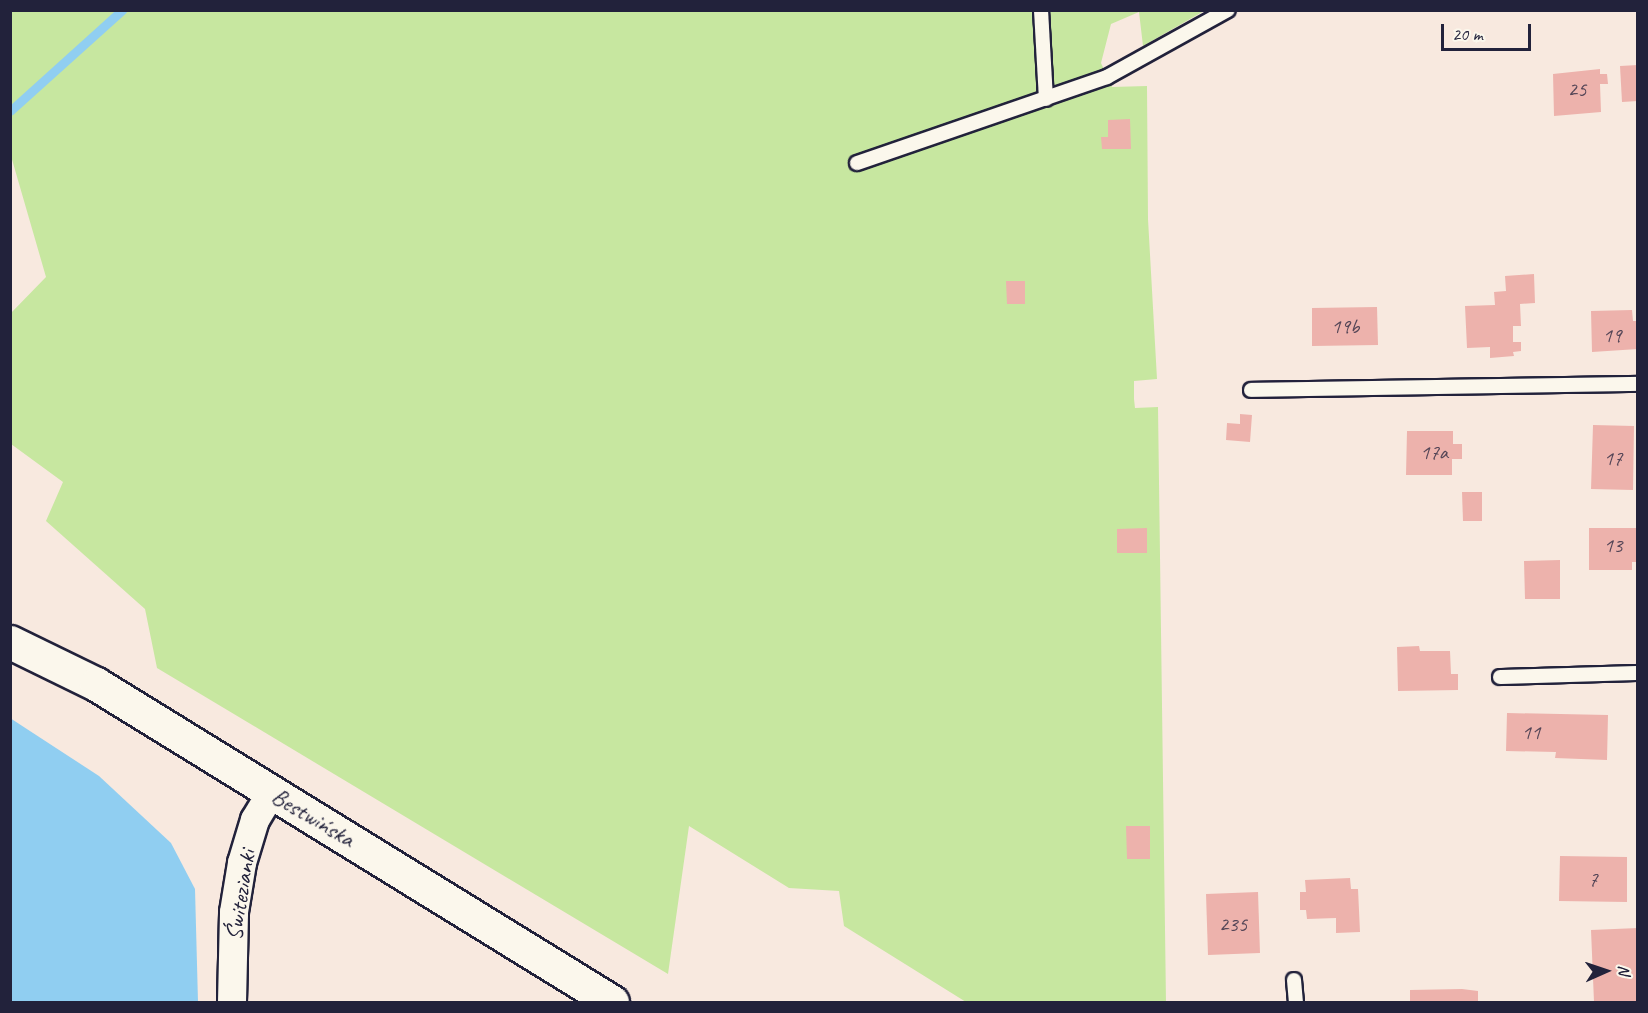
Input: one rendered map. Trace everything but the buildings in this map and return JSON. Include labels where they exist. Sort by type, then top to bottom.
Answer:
[{"type":"street","name":"Bestwińska","points":[[10,642],[96,684],[612,1002]]},
{"type":"street","name":"Świtezianki","points":[[232,1002],[234,912],[242,863],[255,820],[271,793]]},
{"type":"lane","points":[[1041,10],[1046,99]]},
{"type":"lane","points":[[857,164],[1107,77],[1228,10]]},
{"type":"lane","points":[[1251,390],[1638,384]]},
{"type":"lane","points":[[1500,677],[1638,673]]},
{"type":"lane","points":[[1294,980],[1296,1002]]},
{"type":"green space","points":[[11,11],[1204,11],[1143,46],[1139,12],[1111,24],[1101,63],[1112,87],[1147,86],[1148,219],[1157,379],[1134,381],[1134,399],[1135,408],[1158,407],[1166,1002],[966,1002],[844,926],[839,891],[789,888],[689,826],[668,974],[157,668],[145,609],[46,521],[63,482],[11,444],[11,313],[46,277],[11,156]]},
{"type":"water","points":[[10,718],[99,776],[171,843],[195,889],[198,1002],[11,1002]]},
{"type":"waterway","points":[[10,111],[122,10]]}]
